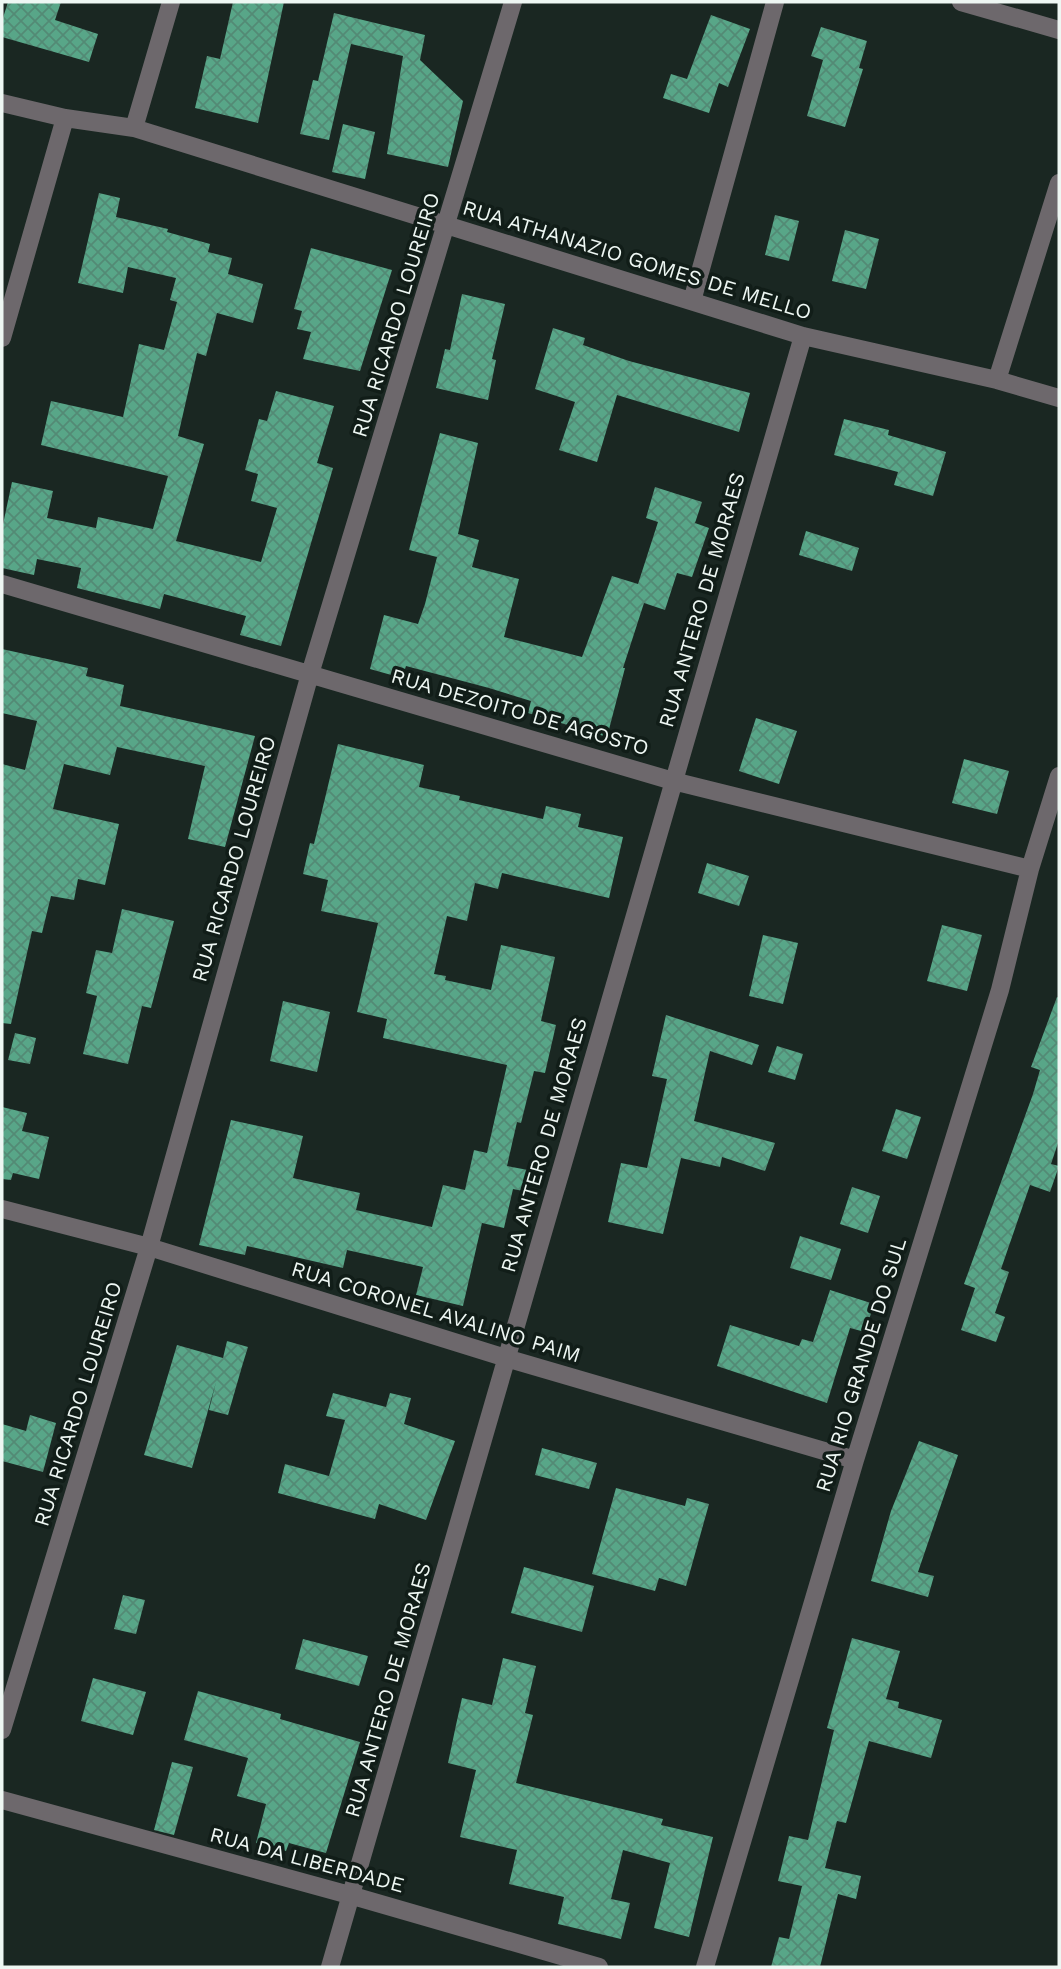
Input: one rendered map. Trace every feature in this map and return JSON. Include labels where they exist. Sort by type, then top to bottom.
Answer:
[{"type":"street","points":[[134,128],[171,2]]},
{"type":"street","name":"RUA RICARDO LOUREIRO","points":[[2,1730],[149,1247],[310,674],[448,227],[513,2]]},
{"type":"street","points":[[692,300],[775,2]]},
{"type":"street","points":[[961,2],[1059,30]]},
{"type":"street","name":"RUA ATHANAZIO GOMES DE MELLO","points":[[2,103],[65,118],[134,128],[803,336],[997,380],[1059,398]]},
{"type":"street","points":[[2,338],[65,118]]},
{"type":"street","points":[[997,380],[1059,183]]},
{"type":"street","name":"RUA ANTERO DE MORAES","points":[[330,1967],[803,336]]},
{"type":"street","name":"RUA DEZOITO DE AGOSTO","points":[[2,584],[673,780],[1030,869]]},
{"type":"street","name":"RUA RIO GRANDE DO SUL","points":[[705,1967],[1000,990],[1030,869],[1059,776]]},
{"type":"street","name":"RUA CORONEL AVALINO PAIM","points":[[2,1209],[149,1247],[506,1358],[856,1460]]},
{"type":"street","name":"RUA DA LIBERDADE","points":[[2,1801],[352,1896],[599,1967]]},
{"type":"building","points":[[8,2],[61,2],[55,20],[98,34],[89,62],[2,37],[2,21]]},
{"type":"building","points":[[233,2],[284,2],[258,123],[195,108],[207,56],[220,59]]},
{"type":"building","points":[[334,13],[425,35],[420,60],[463,101],[448,167],[387,154],[403,56],[351,44],[329,140],[300,134],[313,80],[318,81]]},
{"type":"building","points":[[711,15],[750,29],[728,87],[719,83],[709,113],[663,98],[671,74],[687,79]]},
{"type":"building","points":[[821,27],[867,41],[859,68],[863,69],[845,127],[807,116],[823,60],[811,56]]},
{"type":"building","points":[[343,124],[375,132],[365,179],[332,172]]},
{"type":"building","points":[[99,193],[120,198],[116,217],[168,229],[167,232],[210,244],[208,252],[232,258],[228,274],[263,284],[253,323],[217,313],[206,356],[197,353],[178,436],[204,444],[176,541],[261,562],[277,508],[251,501],[258,474],[245,470],[259,419],[267,421],[276,391],[334,406],[317,463],[333,468],[281,646],[240,635],[246,616],[164,594],[160,609],[77,588],[81,568],[37,559],[34,575],[2,568],[2,529],[12,482],[53,491],[47,518],[96,528],[98,517],[153,529],[168,476],[41,445],[51,401],[123,417],[139,344],[164,350],[177,302],[170,300],[176,278],[128,267],[123,293],[78,283]]},
{"type":"building","points":[[775,215],[799,221],[789,261],[765,255]]},
{"type":"building","points":[[845,230],[879,239],[866,289],[832,281]]},
{"type":"building","points":[[311,248],[392,270],[360,371],[303,359],[311,332],[297,329],[302,311],[294,309]]},
{"type":"building","points":[[462,294],[505,304],[492,359],[496,360],[488,400],[436,388],[445,349],[450,350]]},
{"type":"building","points":[[553,328],[585,338],[583,345],[629,361],[750,393],[739,432],[617,395],[597,462],[559,450],[575,402],[535,389]]},
{"type":"building","points":[[844,419],[889,430],[888,435],[946,452],[933,496],[894,485],[898,472],[834,455]]},
{"type":"building","points":[[440,433],[478,443],[458,534],[479,540],[472,567],[519,579],[504,637],[582,657],[612,576],[638,584],[658,522],[646,518],[655,487],[702,502],[695,523],[709,528],[692,577],[677,573],[665,610],[644,603],[623,668],[607,737],[528,713],[531,701],[489,688],[406,666],[402,678],[370,669],[384,615],[418,624],[425,604],[437,557],[409,550]]},
{"type":"building","points":[[806,531],[859,548],[852,571],[799,555]]},
{"type":"building","points":[[2,649],[88,668],[86,676],[124,685],[120,706],[255,736],[225,847],[188,839],[205,766],[117,747],[110,775],[64,764],[53,809],[119,824],[105,885],[78,879],[74,900],[51,896],[42,933],[32,931],[11,1024],[2,1023],[2,764],[25,770],[37,721],[2,713]]},
{"type":"building","points":[[756,718],[797,731],[779,784],[739,771]]},
{"type":"building","points":[[338,744],[424,765],[419,787],[460,796],[459,800],[543,819],[546,806],[581,814],[578,827],[623,837],[609,898],[502,873],[498,889],[475,883],[467,921],[447,916],[434,974],[446,976],[445,980],[491,990],[501,945],[555,957],[541,1021],[556,1025],[545,1073],[534,1071],[521,1123],[517,1122],[507,1166],[528,1170],[523,1191],[513,1189],[504,1228],[482,1223],[463,1306],[416,1295],[423,1267],[347,1250],[343,1268],[247,1246],[245,1255],[199,1245],[231,1120],[303,1136],[293,1178],[360,1193],[356,1210],[432,1227],[443,1185],[465,1190],[474,1150],[487,1153],[507,1065],[383,1038],[387,1019],[357,1012],[378,923],[321,911],[328,880],[303,874],[310,843],[314,844]]},
{"type":"building","points":[[964,759],[1009,771],[997,814],[952,803]]},
{"type":"building","points":[[707,863],[749,876],[739,906],[698,893]]},
{"type":"building","points":[[122,909],[174,921],[151,1008],[142,1006],[128,1064],[83,1054],[97,996],[86,993],[96,950],[112,953]]},
{"type":"building","points":[[942,925],[982,935],[967,991],[927,981]]},
{"type":"building","points":[[763,935],[798,943],[783,1004],[749,996]]},
{"type":"building","points":[[1057,997],[1059,1140],[1051,1164],[1059,1166],[1050,1192],[1030,1185],[1001,1269],[1009,1272],[995,1313],[1005,1317],[996,1342],[961,1330],[975,1288],[964,1284],[1033,1094],[1040,1070],[1031,1067]]},
{"type":"building","points":[[283,1001],[330,1012],[317,1072],[270,1061]]},
{"type":"building","points":[[666,1015],[759,1045],[752,1065],[710,1051],[694,1121],[775,1143],[765,1171],[722,1157],[720,1167],[681,1158],[663,1234],[608,1222],[621,1163],[647,1168],[667,1079],[652,1076]]},
{"type":"building","points":[[15,1033],[36,1038],[30,1064],[8,1060]]},
{"type":"building","points":[[777,1046],[803,1054],[795,1080],[768,1072]]},
{"type":"building","points":[[2,1107],[27,1113],[22,1131],[49,1137],[39,1179],[13,1173],[11,1180],[2,1179]]},
{"type":"building","points":[[896,1109],[921,1117],[907,1159],[882,1151]]},
{"type":"building","points":[[852,1187],[880,1196],[868,1233],[840,1224]]},
{"type":"building","points":[[800,1236],[841,1249],[831,1280],[790,1268]]},
{"type":"building","points":[[830,1290],[874,1304],[865,1332],[850,1328],[827,1403],[717,1366],[730,1325],[799,1346],[802,1339],[813,1342]]},
{"type":"building","points":[[227,1341],[248,1347],[228,1415],[209,1410],[216,1382],[192,1468],[144,1455],[177,1345],[223,1358]]},
{"type":"building","points":[[333,1393],[386,1407],[390,1393],[411,1398],[404,1424],[455,1441],[426,1520],[379,1504],[375,1519],[278,1493],[285,1464],[329,1476],[345,1420],[326,1416]]},
{"type":"building","points":[[30,1415],[56,1423],[43,1472],[2,1461],[2,1424],[26,1431]]},
{"type":"building","points":[[919,1441],[958,1455],[918,1572],[934,1576],[928,1597],[871,1581],[891,1511]]},
{"type":"building","points":[[542,1448],[597,1463],[589,1489],[535,1475]]},
{"type":"building","points":[[616,1488],[685,1506],[687,1498],[709,1504],[686,1586],[659,1578],[655,1591],[592,1574]]},
{"type":"building","points":[[524,1567],[594,1586],[582,1632],[511,1613]]},
{"type":"building","points":[[123,1595],[145,1600],[136,1634],[114,1629]]},
{"type":"building","points":[[852,1638],[900,1651],[886,1699],[899,1702],[898,1708],[942,1720],[931,1758],[869,1741],[846,1823],[837,1821],[825,1868],[861,1876],[856,1899],[838,1894],[820,1967],[771,1967],[779,1937],[789,1939],[802,1886],[778,1881],[789,1836],[808,1840],[834,1730],[827,1728]]},
{"type":"building","points":[[303,1639],[368,1656],[359,1686],[295,1669]]},
{"type":"building","points":[[503,1658],[536,1666],[525,1713],[533,1715],[516,1783],[663,1819],[661,1825],[713,1837],[689,1937],[654,1928],[670,1863],[623,1850],[611,1899],[630,1903],[621,1939],[558,1924],[564,1897],[509,1884],[517,1850],[460,1837],[476,1770],[448,1763],[462,1698],[492,1705]]},
{"type":"building","points":[[93,1678],[146,1692],[133,1735],[81,1721]]},
{"type":"building","points":[[198,1691],[281,1714],[280,1719],[360,1742],[326,1853],[289,1843],[286,1851],[256,1843],[266,1804],[237,1796],[248,1758],[184,1740]]},
{"type":"building","points":[[172,1762],[193,1767],[174,1835],[154,1830]]}]
